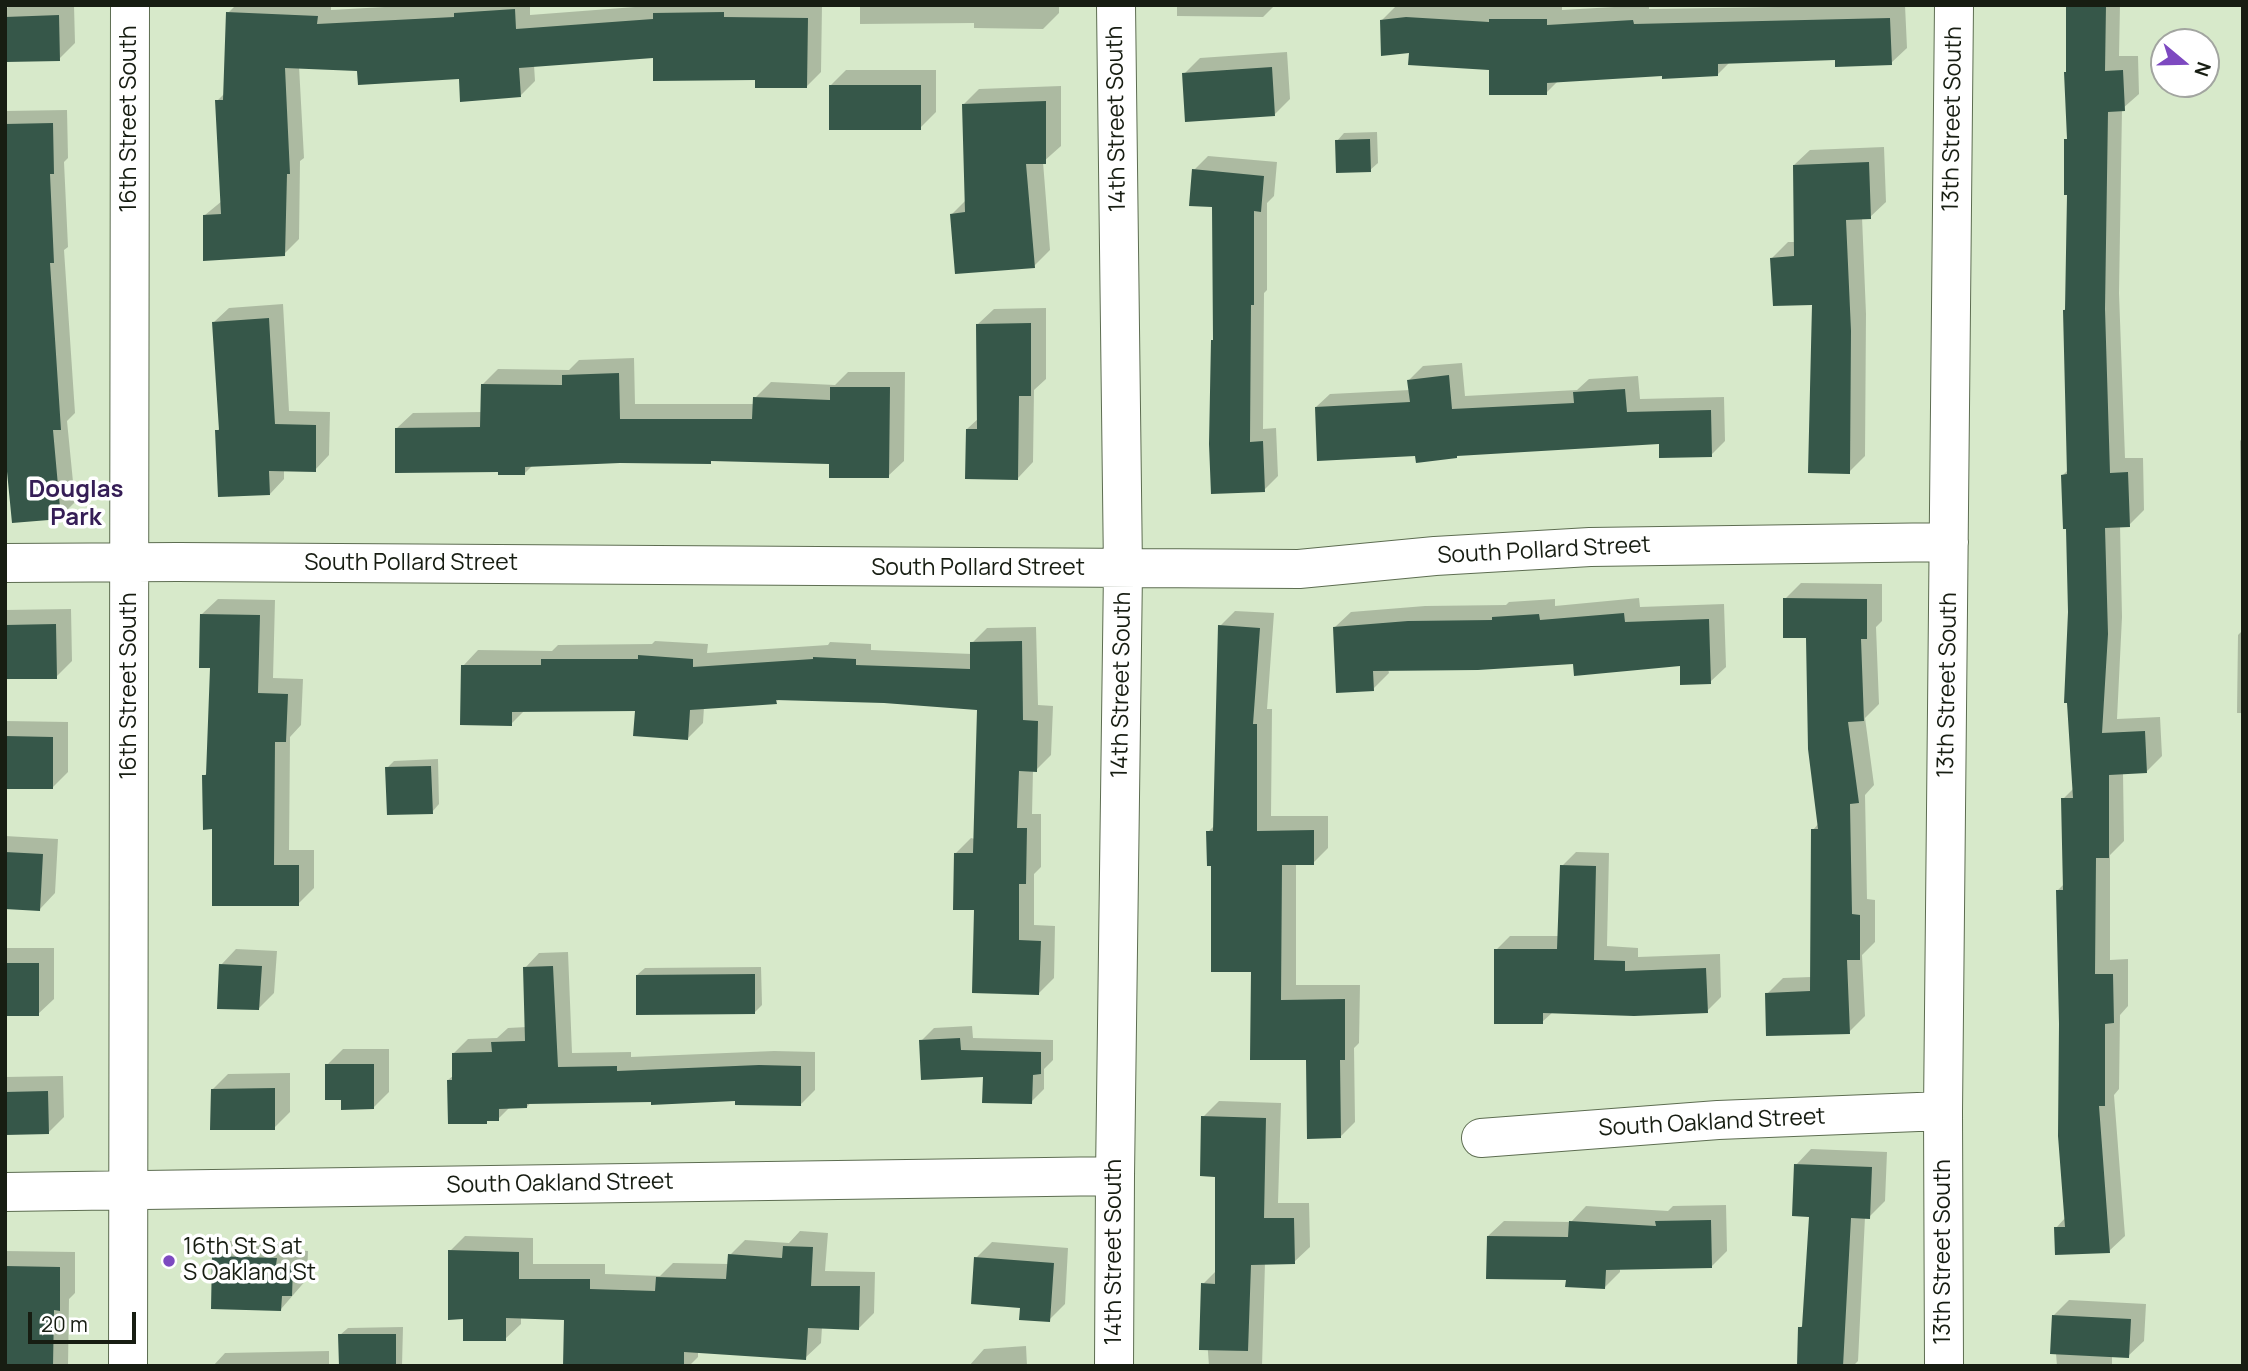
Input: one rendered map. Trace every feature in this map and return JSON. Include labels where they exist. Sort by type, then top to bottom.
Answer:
[{"type":"street","name":"16th Street South","points":[[128,1366],[130,5]]},
{"type":"street","name":"14th Street South","points":[[1114,1366],[1124,570],[1116,5]]},
{"type":"street","name":"13th Street South","points":[[1944,1366],[1943,1111],[1954,5]]},
{"type":"street","name":"South Pollard Street","points":[[5,563],[1299,569],[1435,556],[1590,547],[1949,542]]},
{"type":"street","name":"South Oakland Street","points":[[1480,1138],[1718,1120],[1943,1111]]},
{"type":"street","name":"South Oakland Street","points":[[5,1192],[1115,1175]]},
{"type":"building","points":[[2066,5],[2106,5],[2105,71],[2123,70],[2125,111],[2108,112],[2105,309],[2110,473],[2128,472],[2130,527],[2105,528],[2108,634],[2102,733],[2145,731],[2147,773],[2109,775],[2109,858],[2096,858],[2095,974],[2113,974],[2114,1023],[2105,1024],[2105,1106],[2099,1106],[2110,1253],[2055,1255],[2054,1227],[2065,1227],[2058,1136],[2056,890],[2063,890],[2061,798],[2073,798],[2067,703],[2064,703],[2068,612],[2066,529],[2063,529],[2061,475],[2067,474],[2063,310],[2067,195],[2064,195],[2064,139],[2067,139],[2064,72]]},
{"type":"building","points":[[515,9],[516,29],[653,19],[653,13],[724,12],[724,17],[808,18],[807,88],[755,88],[755,80],[653,81],[653,58],[519,68],[521,97],[460,102],[459,79],[358,85],[357,71],[285,68],[290,174],[287,174],[285,256],[203,261],[203,215],[221,214],[215,100],[223,100],[226,12],[318,16],[317,24],[454,17],[454,13]]},
{"type":"building","points":[[59,15],[60,61],[5,62],[5,17]]},
{"type":"building","points":[[1406,17],[1489,22],[1489,19],[1547,19],[1547,25],[1633,20],[1634,24],[1890,18],[1892,65],[1835,67],[1835,60],[1718,64],[1718,76],[1662,79],[1662,76],[1547,83],[1547,95],[1489,95],[1489,70],[1408,65],[1409,53],[1381,56],[1380,20]]},
{"type":"building","points":[[1272,67],[1275,116],[1185,122],[1182,73]]},
{"type":"building","points":[[829,85],[921,85],[921,130],[829,130]]},
{"type":"building","points":[[1046,101],[1046,164],[1026,164],[1035,268],[955,274],[950,214],[965,212],[962,104]]},
{"type":"building","points":[[53,123],[54,174],[50,174],[54,263],[50,263],[61,430],[53,430],[61,519],[12,523],[5,451],[5,124]]},
{"type":"building","points":[[1370,139],[1371,172],[1336,173],[1335,140]]},
{"type":"building","points":[[1869,162],[1871,219],[1846,220],[1851,331],[1850,474],[1808,473],[1812,305],[1773,306],[1770,258],[1794,256],[1793,165]]},
{"type":"building","points":[[1192,169],[1264,176],[1261,212],[1254,211],[1250,442],[1263,441],[1265,492],[1211,494],[1209,444],[1213,340],[1212,207],[1189,206]]},
{"type":"building","points":[[269,318],[275,424],[316,425],[316,472],[269,471],[270,495],[218,497],[215,430],[219,430],[212,322]]},
{"type":"building","points":[[1031,323],[1031,396],[1019,396],[1018,480],[965,479],[966,429],[977,429],[976,324]]},
{"type":"building","points":[[619,373],[620,419],[752,419],[753,397],[830,400],[830,387],[890,387],[889,478],[829,478],[829,464],[711,461],[711,464],[620,463],[525,467],[525,475],[498,475],[498,472],[395,473],[395,428],[480,427],[481,384],[562,385],[562,375]]},
{"type":"building","points":[[1449,375],[1452,409],[1574,403],[1573,392],[1625,389],[1627,412],[1711,410],[1712,457],[1659,458],[1659,444],[1457,456],[1416,463],[1415,456],[1317,461],[1315,407],[1410,402],[1407,380]]},
{"type":"building","points":[[1783,598],[1867,599],[1867,639],[1861,639],[1864,721],[1848,722],[1859,803],[1850,804],[1852,914],[1860,915],[1860,960],[1847,960],[1850,1034],[1766,1036],[1765,993],[1810,991],[1811,829],[1818,829],[1808,749],[1806,638],[1783,638]]},
{"type":"building","points":[[1624,613],[1625,622],[1709,619],[1711,684],[1680,685],[1680,666],[1574,676],[1573,664],[1478,670],[1373,671],[1374,691],[1336,693],[1333,627],[1408,621],[1492,620],[1492,617],[1539,614],[1540,620]]},
{"type":"building","points":[[200,614],[260,615],[258,693],[288,694],[286,742],[275,742],[274,865],[299,865],[299,906],[212,906],[212,829],[203,830],[202,775],[206,775],[210,668],[199,668]]},
{"type":"building","points":[[56,624],[57,679],[5,679],[5,625]]},
{"type":"building","points":[[1218,625],[1260,628],[1253,724],[1257,724],[1257,831],[1314,830],[1314,865],[1282,865],[1281,1000],[1345,999],[1345,1060],[1340,1060],[1341,1138],[1307,1139],[1306,1060],[1250,1060],[1251,972],[1211,972],[1211,866],[1207,866],[1206,831],[1213,831]]},
{"type":"building","points":[[1022,641],[1023,720],[1038,721],[1037,772],[1019,771],[1017,828],[1027,828],[1026,884],[1019,884],[1019,940],[1041,941],[1039,995],[972,993],[974,910],[953,910],[954,853],[973,853],[977,710],[884,703],[776,700],[777,704],[690,710],[688,740],[633,736],[635,711],[512,712],[512,726],[460,725],[461,665],[541,665],[541,659],[638,659],[638,655],[693,659],[693,667],[813,657],[856,659],[856,665],[970,669],[970,642]]},
{"type":"building","points":[[5,736],[53,737],[53,789],[5,789]]},
{"type":"building","points":[[431,766],[433,814],[387,815],[385,767]]},
{"type":"building","points":[[5,852],[43,854],[40,911],[5,909]]},
{"type":"building","points":[[1560,865],[1596,866],[1594,960],[1625,961],[1625,971],[1706,968],[1708,1013],[1634,1016],[1543,1013],[1543,1024],[1494,1024],[1494,949],[1557,949]]},
{"type":"building","points":[[5,963],[39,963],[39,1016],[5,1016]]},
{"type":"building","points":[[219,964],[262,966],[259,1010],[217,1009]]},
{"type":"building","points":[[553,966],[558,1067],[617,1066],[617,1071],[759,1065],[801,1066],[801,1106],[735,1105],[735,1101],[651,1105],[651,1102],[527,1104],[527,1108],[499,1109],[499,1121],[487,1121],[487,1124],[448,1124],[447,1080],[452,1080],[452,1053],[492,1052],[491,1042],[525,1041],[523,967]]},
{"type":"building","points":[[755,974],[755,1014],[636,1015],[636,975]]},
{"type":"building","points":[[960,1038],[961,1050],[1041,1052],[1041,1074],[1033,1075],[1032,1104],[982,1103],[983,1077],[921,1080],[919,1040]]},
{"type":"building","points":[[325,1064],[374,1064],[374,1109],[341,1110],[341,1100],[325,1100]]},
{"type":"building","points":[[275,1088],[275,1130],[210,1130],[211,1089]]},
{"type":"building","points":[[48,1091],[49,1134],[5,1135],[5,1092]]},
{"type":"building","points":[[1201,1116],[1266,1118],[1264,1218],[1294,1218],[1295,1264],[1251,1265],[1248,1351],[1199,1350],[1201,1283],[1215,1284],[1215,1177],[1200,1176]]},
{"type":"building","points":[[1794,1164],[1872,1167],[1870,1219],[1851,1218],[1843,1366],[1797,1366],[1798,1327],[1802,1327],[1809,1217],[1792,1216]]},
{"type":"building","points":[[1711,1220],[1712,1268],[1606,1270],[1605,1289],[1565,1287],[1566,1280],[1486,1279],[1487,1236],[1568,1237],[1569,1221],[1656,1226],[1655,1221]]},
{"type":"building","points":[[783,1246],[813,1247],[811,1286],[860,1286],[859,1330],[808,1328],[806,1360],[684,1352],[684,1366],[563,1366],[564,1320],[506,1318],[506,1341],[463,1341],[463,1319],[448,1320],[448,1250],[519,1252],[519,1279],[590,1279],[590,1289],[655,1291],[656,1277],[726,1279],[728,1254],[782,1258]]},
{"type":"building","points":[[212,1256],[277,1258],[276,1265],[293,1266],[292,1296],[282,1296],[281,1311],[211,1309]]},
{"type":"building","points":[[974,1257],[1054,1263],[1050,1322],[1019,1320],[1020,1308],[971,1304]]},
{"type":"building","points":[[5,1266],[60,1267],[60,1311],[54,1310],[53,1366],[5,1366]]},
{"type":"building","points":[[2052,1315],[2131,1319],[2129,1358],[2050,1354]]},
{"type":"building","points":[[338,1334],[396,1334],[396,1366],[339,1366]]},
{"type":"place","name":"16th St S at S Oakland St","points":[[169,1261]]},
{"type":"district","name":"Douglas Park","points":[[76,504]]}]
